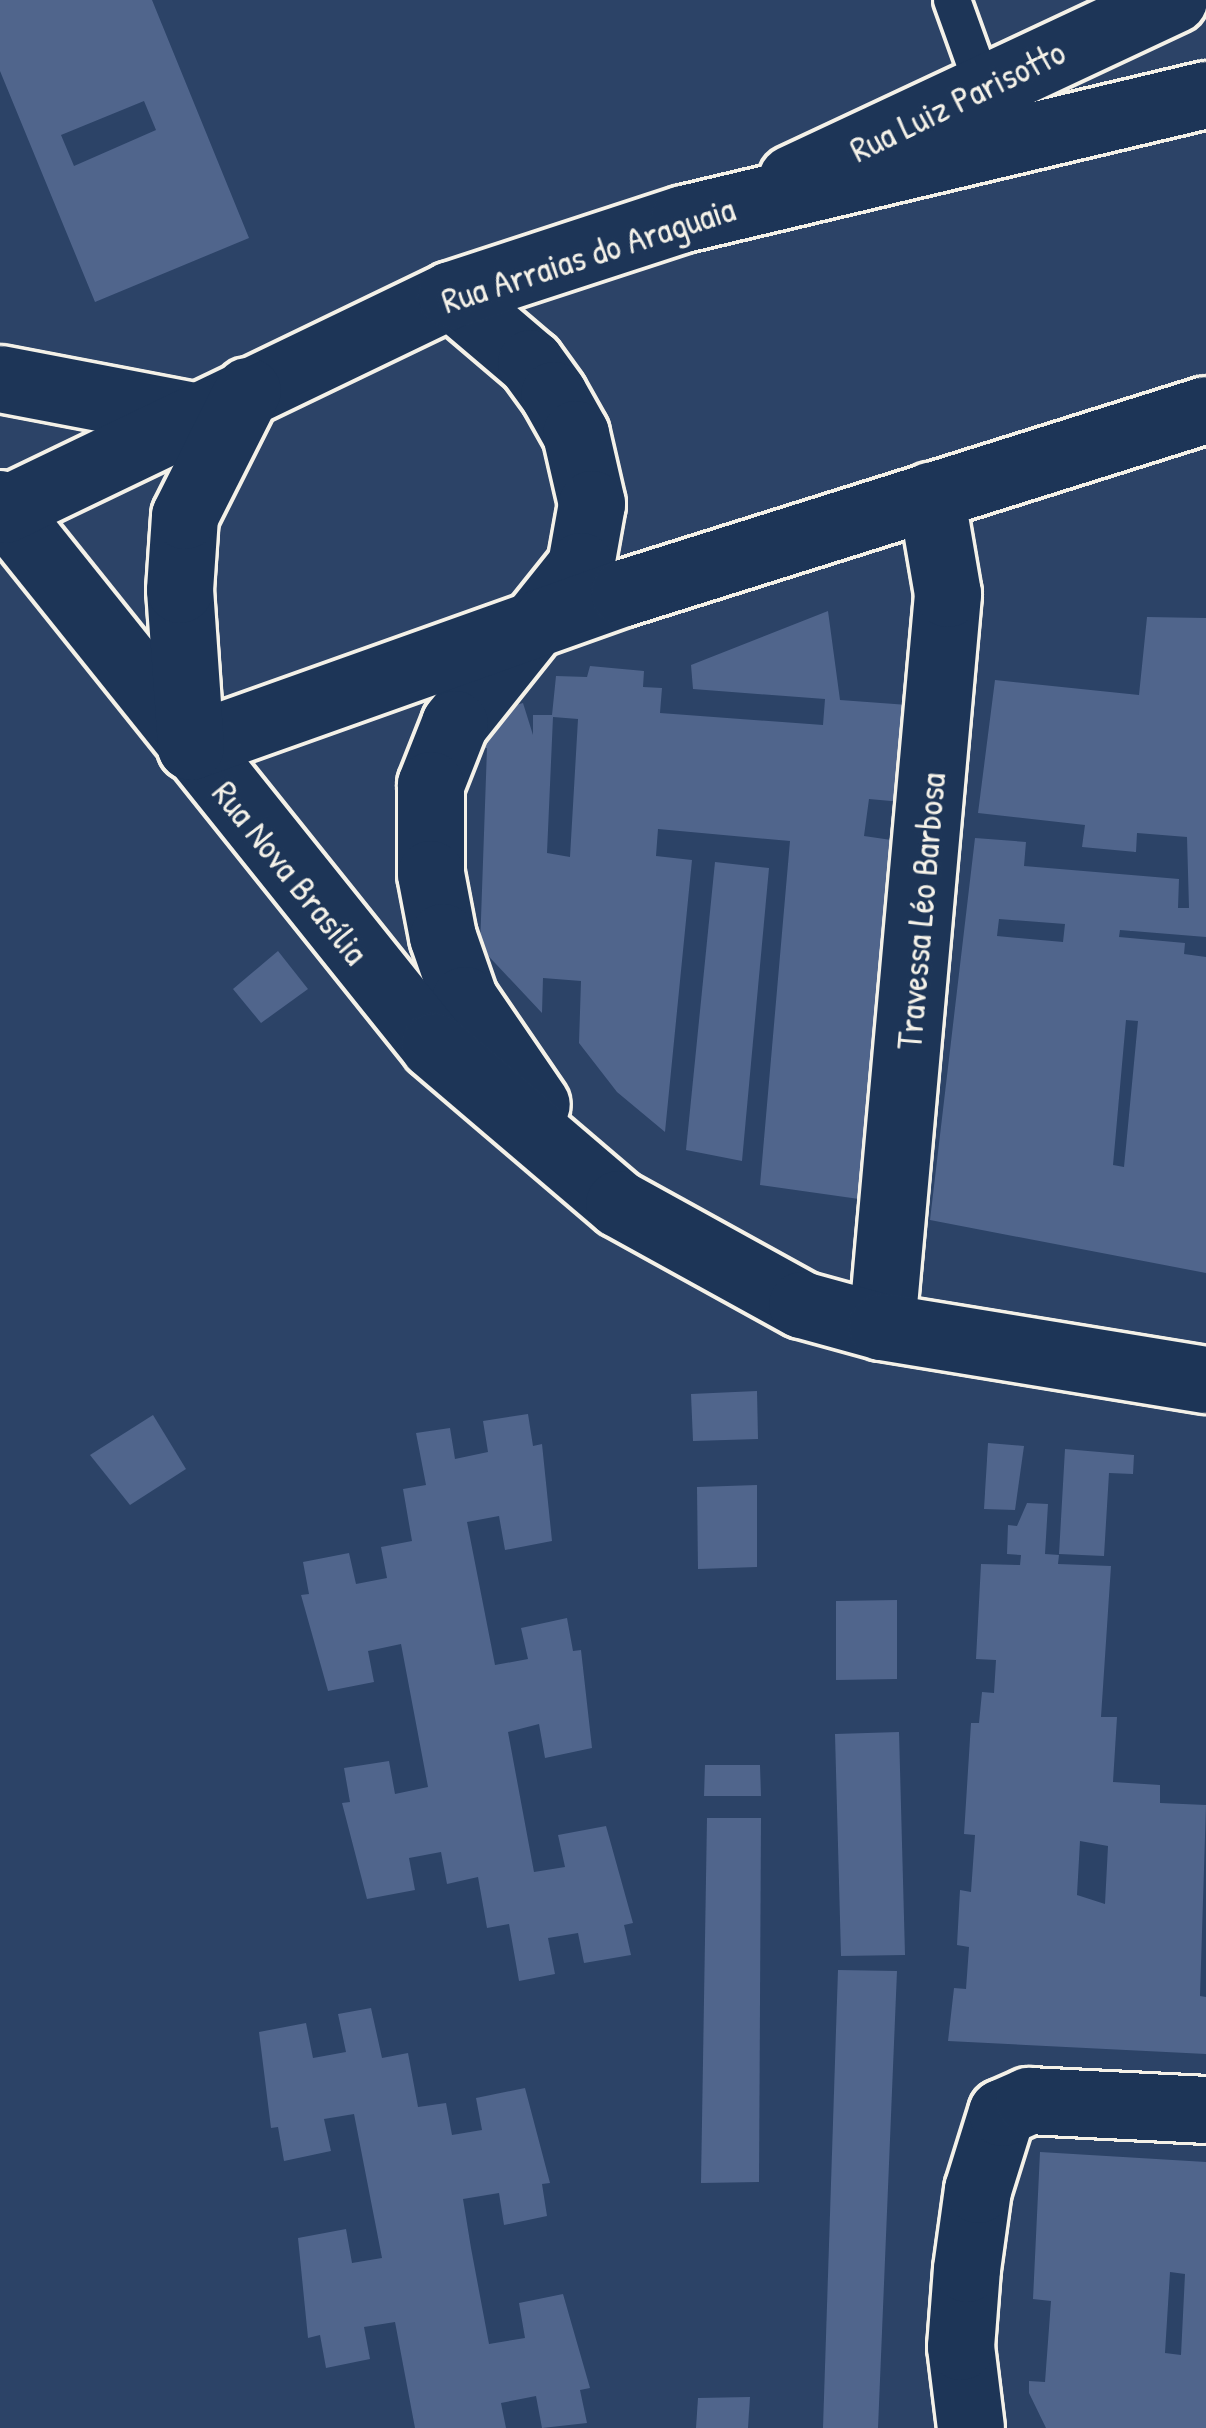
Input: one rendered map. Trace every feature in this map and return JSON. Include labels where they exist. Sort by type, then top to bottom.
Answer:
[{"type":"main road","name":"Rua Luiz Parisotto","points":[[742,204],[983,86],[1174,0]]},
{"type":"main road","name":"Rua Arraias do Araguaia","points":[[2,509],[452,295],[742,204],[1206,95]]},
{"type":"main road","name":"Rua Nova Brasília","points":[[452,295],[531,363],[576,434],[591,534],[581,566],[455,724],[431,785],[431,874],[465,1000],[512,1075],[619,1204]]},
{"type":"main road","points":[[0,379],[221,403],[185,515],[180,590],[191,747],[533,626],[1206,410]]},
{"type":"main road","name":"Travessa Léo Barbosa","points":[[882,1327],[948,594],[931,495]]},
{"type":"main road","name":"Rua Nova Brasília","points":[[2,509],[434,1046],[619,1204],[802,1305],[882,1327],[1206,1380]]},
{"type":"main road","points":[[970,2428],[961,2347],[967,2270],[978,2190],[1002,2113],[1029,2101],[1206,2110]]},
{"type":"lane","points":[[952,0],[983,86]]},
{"type":"building","points":[[0,0],[152,0],[249,238],[95,302],[0,71]],"holes":[[[144,101],[156,130],[74,166],[61,135]]]},
{"type":"building","points":[[828,611],[840,700],[908,705],[902,802],[869,799],[864,836],[898,841],[859,1199],[760,1185],[790,841],[658,829],[656,856],[692,860],[665,1132],[617,1092],[579,1043],[581,981],[543,978],[542,1013],[480,947],[487,748],[465,751],[494,711],[523,703],[533,735],[533,715],[552,715],[556,676],[587,677],[590,666],[644,671],[643,687],[662,688],[660,713],[823,725],[825,699],[693,689],[691,665]],"holes":[[[553,717],[578,719],[570,857],[547,853]]]},
{"type":"building","points":[[1147,617],[1206,618],[1206,937],[1120,930],[1119,937],[1185,943],[1184,954],[1206,957],[1206,1273],[930,1220],[975,838],[1026,842],[1024,866],[1179,879],[1178,908],[1189,908],[1187,837],[1137,833],[1136,852],[1082,847],[1085,825],[978,813],[995,680],[1139,695]],"holes":[[[999,919],[1065,924],[1063,942],[997,936]],[[1126,1020],[1138,1021],[1124,1167],[1113,1165]]]},
{"type":"building","points":[[715,862],[769,868],[742,1161],[686,1150]]},
{"type":"building","points":[[278,951],[308,989],[261,1023],[233,989]]},
{"type":"building","points":[[757,1391],[758,1439],[693,1441],[691,1394]]},
{"type":"building","points":[[528,1414],[533,1446],[542,1444],[552,1541],[505,1550],[499,1516],[467,1522],[495,1665],[528,1659],[521,1628],[567,1618],[573,1651],[581,1650],[592,1748],[545,1758],[539,1724],[508,1732],[534,1872],[565,1867],[558,1835],[606,1826],[633,1923],[624,1925],[631,1955],[584,1963],[578,1933],[548,1938],[555,1974],[519,1981],[509,1924],[487,1928],[478,1877],[447,1884],[441,1852],[409,1858],[415,1890],[367,1899],[342,1803],[350,1802],[344,1768],[389,1761],[395,1794],[428,1787],[401,1644],[368,1651],[374,1682],[328,1691],[301,1595],[309,1594],[303,1562],[349,1553],[356,1584],[387,1578],[381,1547],[412,1541],[403,1489],[426,1485],[416,1433],[450,1428],[455,1459],[488,1452],[483,1421]]},
{"type":"building","points":[[153,1415],[186,1469],[130,1505],[90,1455]]},
{"type":"building","points":[[988,1443],[1024,1446],[1015,1510],[984,1509]]},
{"type":"building","points":[[1065,1449],[1134,1455],[1133,1474],[1109,1473],[1104,1556],[1059,1554]]},
{"type":"building","points":[[757,1485],[757,1567],[698,1569],[697,1487]]},
{"type":"building","points":[[1027,1503],[1048,1504],[1045,1554],[1059,1555],[1058,1564],[1111,1566],[1101,1717],[1117,1717],[1113,1782],[1160,1785],[1160,1803],[1206,1805],[1200,1996],[1206,1997],[1206,2054],[948,2041],[954,1988],[966,1989],[969,1947],[957,1945],[960,1890],[971,1892],[975,1835],[964,1834],[971,1723],[979,1723],[982,1692],[994,1693],[996,1660],[976,1659],[981,1564],[1020,1565],[1021,1555],[1007,1554],[1008,1525],[1017,1526]],"holes":[[[1080,1841],[1108,1846],[1105,1904],[1077,1895]]]},
{"type":"building","points":[[897,1600],[897,1679],[836,1680],[836,1601]]},
{"type":"building","points":[[899,1732],[905,1955],[841,1956],[835,1734]]},
{"type":"building","points":[[705,1765],[760,1765],[761,1796],[704,1796]]},
{"type":"building","points":[[707,1818],[761,1818],[759,2182],[701,2183]]},
{"type":"building","points":[[838,1970],[897,1971],[878,2428],[823,2428]]},
{"type":"building","points":[[371,2008],[382,2058],[408,2053],[418,2107],[446,2103],[452,2135],[482,2130],[476,2098],[525,2088],[550,2183],[542,2184],[547,2216],[504,2225],[499,2193],[463,2199],[471,2248],[489,2344],[525,2338],[519,2303],[563,2294],[590,2388],[580,2390],[587,2423],[542,2428],[536,2396],[501,2403],[506,2428],[415,2428],[395,2322],[364,2327],[370,2359],[326,2368],[320,2335],[308,2338],[298,2238],[346,2229],[352,2263],[382,2258],[354,2114],[324,2119],[331,2151],[284,2161],[278,2127],[271,2128],[259,2032],[306,2023],[313,2058],[346,2052],[338,2014]]},
{"type":"building","points":[[1040,2152],[1206,2162],[1206,2428],[1046,2428],[1029,2393],[1029,2381],[1045,2382],[1051,2301],[1033,2299]],"holes":[[[1170,2272],[1185,2274],[1181,2355],[1165,2353]]]},
{"type":"building","points":[[750,2397],[748,2428],[696,2428],[698,2398]]}]
